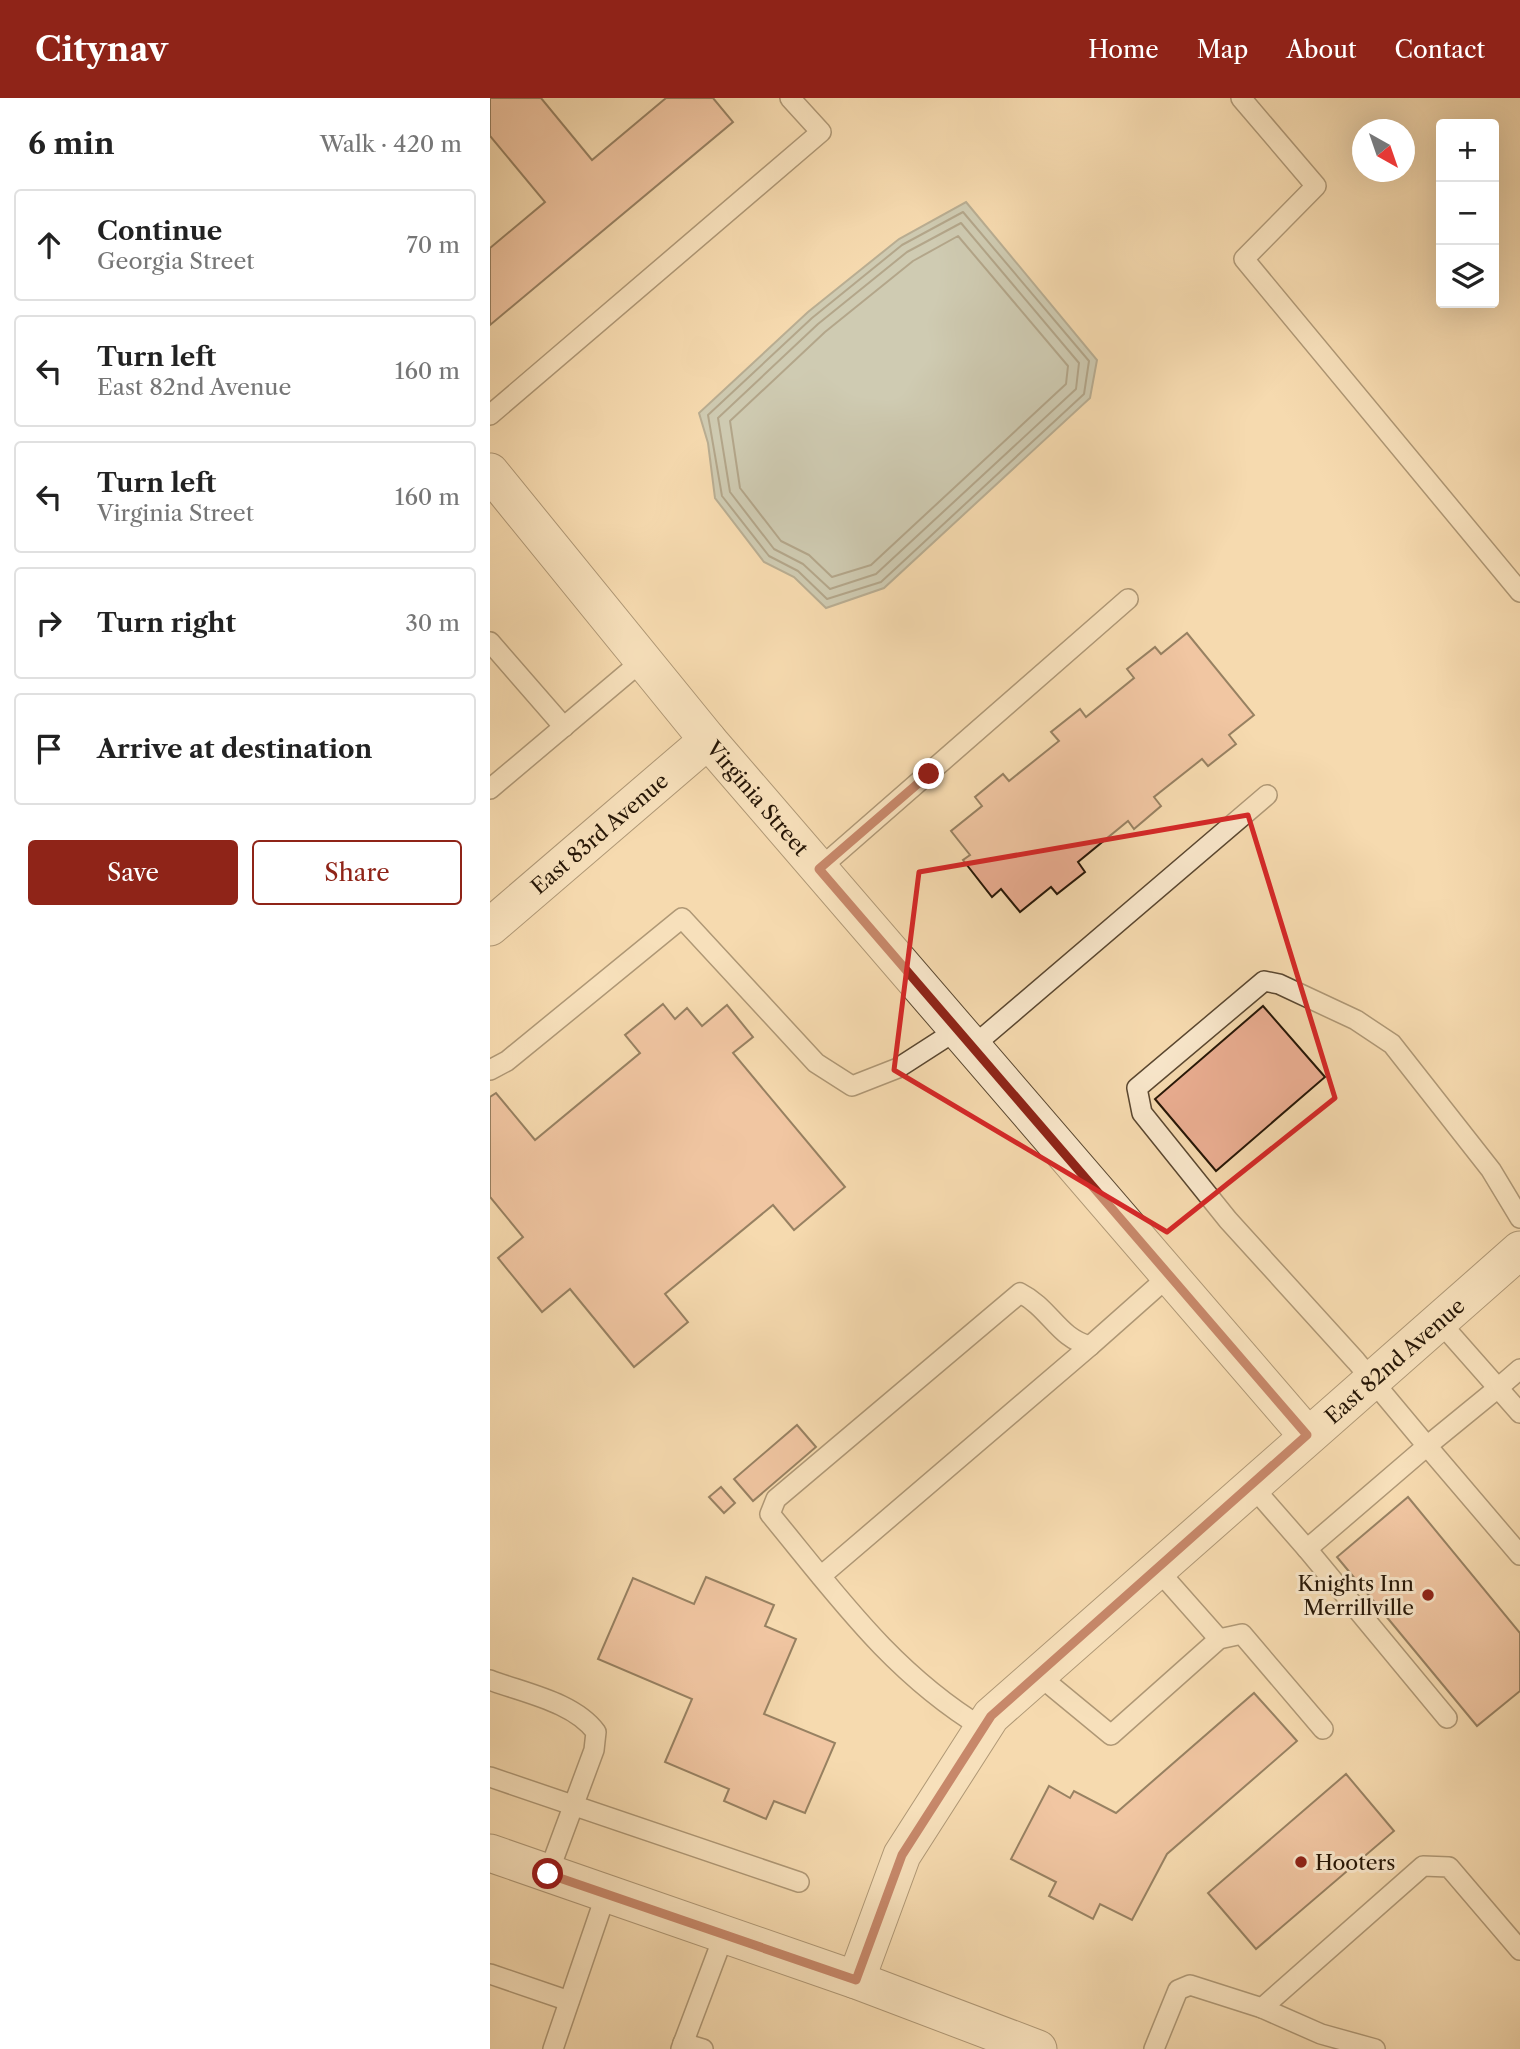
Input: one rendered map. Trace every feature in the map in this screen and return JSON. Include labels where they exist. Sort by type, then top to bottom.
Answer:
[{"type":"street","name":"Virginia Street","points":[[490,472],[708,740],[1307,1435]]},
{"type":"street","name":"East 83rd Avenue","points":[[490,927],[708,740]]},
{"type":"street","name":"East 82nd Avenue","points":[[856,1980],[902,1855],[991,1716],[1520,1250]]},
{"type":"street","points":[[490,1853],[856,1980],[1038,2049]]},
{"type":"lane","points":[[490,415],[821,132],[790,98]]},
{"type":"lane","points":[[1241,98],[1316,186],[1244,259],[1520,592]]},
{"type":"lane","points":[[819,869],[1128,599]]},
{"type":"lane","points":[[490,642],[564,727]]},
{"type":"lane","points":[[490,789],[643,660]]},
{"type":"lane","points":[[490,1069],[506,1061],[682,918],[816,1063],[852,1086],[965,1038],[1267,795]]},
{"type":"lane","points":[[1520,1218],[1491,1170],[1391,1044],[1356,1020],[1279,984],[1264,981],[1137,1088],[1142,1113],[1228,1220],[1520,1555]]},
{"type":"lane","points":[[821,1576],[1169,1276]]},
{"type":"lane","points":[[983,1728],[950,1708],[882,1650],[770,1514],[776,1499],[1020,1293],[1035,1300],[1073,1342],[1090,1346]]},
{"type":"lane","points":[[1438,1320],[1520,1413]]},
{"type":"lane","points":[[1307,1549],[1520,1369]]},
{"type":"lane","points":[[1252,1486],[1447,1717]]},
{"type":"lane","points":[[1157,1569],[1219,1639]]},
{"type":"lane","points":[[1037,1674],[1111,1735],[1219,1639],[1242,1634],[1323,1729]]},
{"type":"lane","points":[[490,1680],[572,1711],[588,1721],[596,1732],[594,1750],[548,1874]]},
{"type":"lane","points":[[490,1777],[799,1882]]},
{"type":"lane","points":[[1262,2008],[1423,1866],[1449,1867],[1520,1950]]},
{"type":"lane","points":[[553,2049],[606,1894]]},
{"type":"lane","points":[[703,2049],[682,2046],[724,1935]]},
{"type":"lane","points":[[490,1974],[569,2001]]},
{"type":"lane","points":[[1154,2049],[1178,1990],[1191,1985],[1262,2008],[1321,2034],[1375,2049]]},
{"type":"highlighted area","points":[[1248,815],[1335,1098],[1167,1232],[894,1070],[919,872]]},
{"type":"water","points":[[966,202],[1097,360],[1090,398],[884,588],[826,608],[794,577],[764,562],[715,498],[708,443],[699,413],[808,312],[899,239]]},
{"type":"building","points":[[490,98],[541,98],[592,160],[666,98],[713,98],[733,122],[490,325],[490,248],[545,202],[490,136]]},
{"type":"building","points":[[1187,633],[1254,715],[1229,735],[1236,744],[1208,766],[1202,759],[1154,797],[1161,806],[1134,829],[1128,821],[1078,862],[1085,872],[1057,894],[1051,887],[1020,912],[1001,889],[992,897],[963,860],[970,855],[951,831],[982,806],[975,797],[1003,774],[1009,781],[1059,741],[1051,732],[1080,709],[1086,717],[1134,678],[1127,669],[1155,647],[1161,654]]},
{"type":"building","points":[[663,1004],[675,1019],[687,1008],[702,1026],[727,1005],[753,1037],[733,1053],[845,1187],[794,1230],[773,1205],[665,1294],[688,1322],[634,1367],[570,1289],[542,1312],[498,1258],[523,1237],[490,1197],[490,1097],[496,1093],[535,1140],[640,1053],[625,1035]]},
{"type":"building","points":[[1263,1006],[1325,1077],[1216,1171],[1155,1099]]},
{"type":"building","points":[[797,1425],[816,1447],[753,1501],[734,1479]]},
{"type":"building","points":[[721,1487],[735,1503],[724,1513],[709,1497]]},
{"type":"building","name":"Knights Inn Merrillville","points":[[1408,1497],[1520,1633],[1520,1691],[1477,1726],[1337,1557]]},
{"type":"building","points":[[706,1577],[774,1605],[765,1626],[796,1639],[764,1714],[835,1743],[805,1813],[774,1801],[766,1819],[724,1801],[729,1789],[665,1762],[692,1699],[598,1659],[633,1578],[694,1604]]},
{"type":"building","points":[[1254,1693],[1297,1741],[1167,1854],[1132,1920],[1100,1904],[1093,1919],[1049,1896],[1056,1882],[1011,1859],[1049,1786],[1070,1798],[1074,1791],[1116,1813]]},
{"type":"building","name":"Hooters","points":[[1346,1774],[1394,1831],[1256,1949],[1208,1893]]},
{"type":"place","name":"Knights Inn Merrillville","points":[[1428,1595]]},
{"type":"place","name":"Hooters","points":[[1301,1862]]},
{"type":"route","points":[[548,1874],[856,1980],[902,1855],[991,1716],[1307,1435],[819,869],[929,774]]}]
